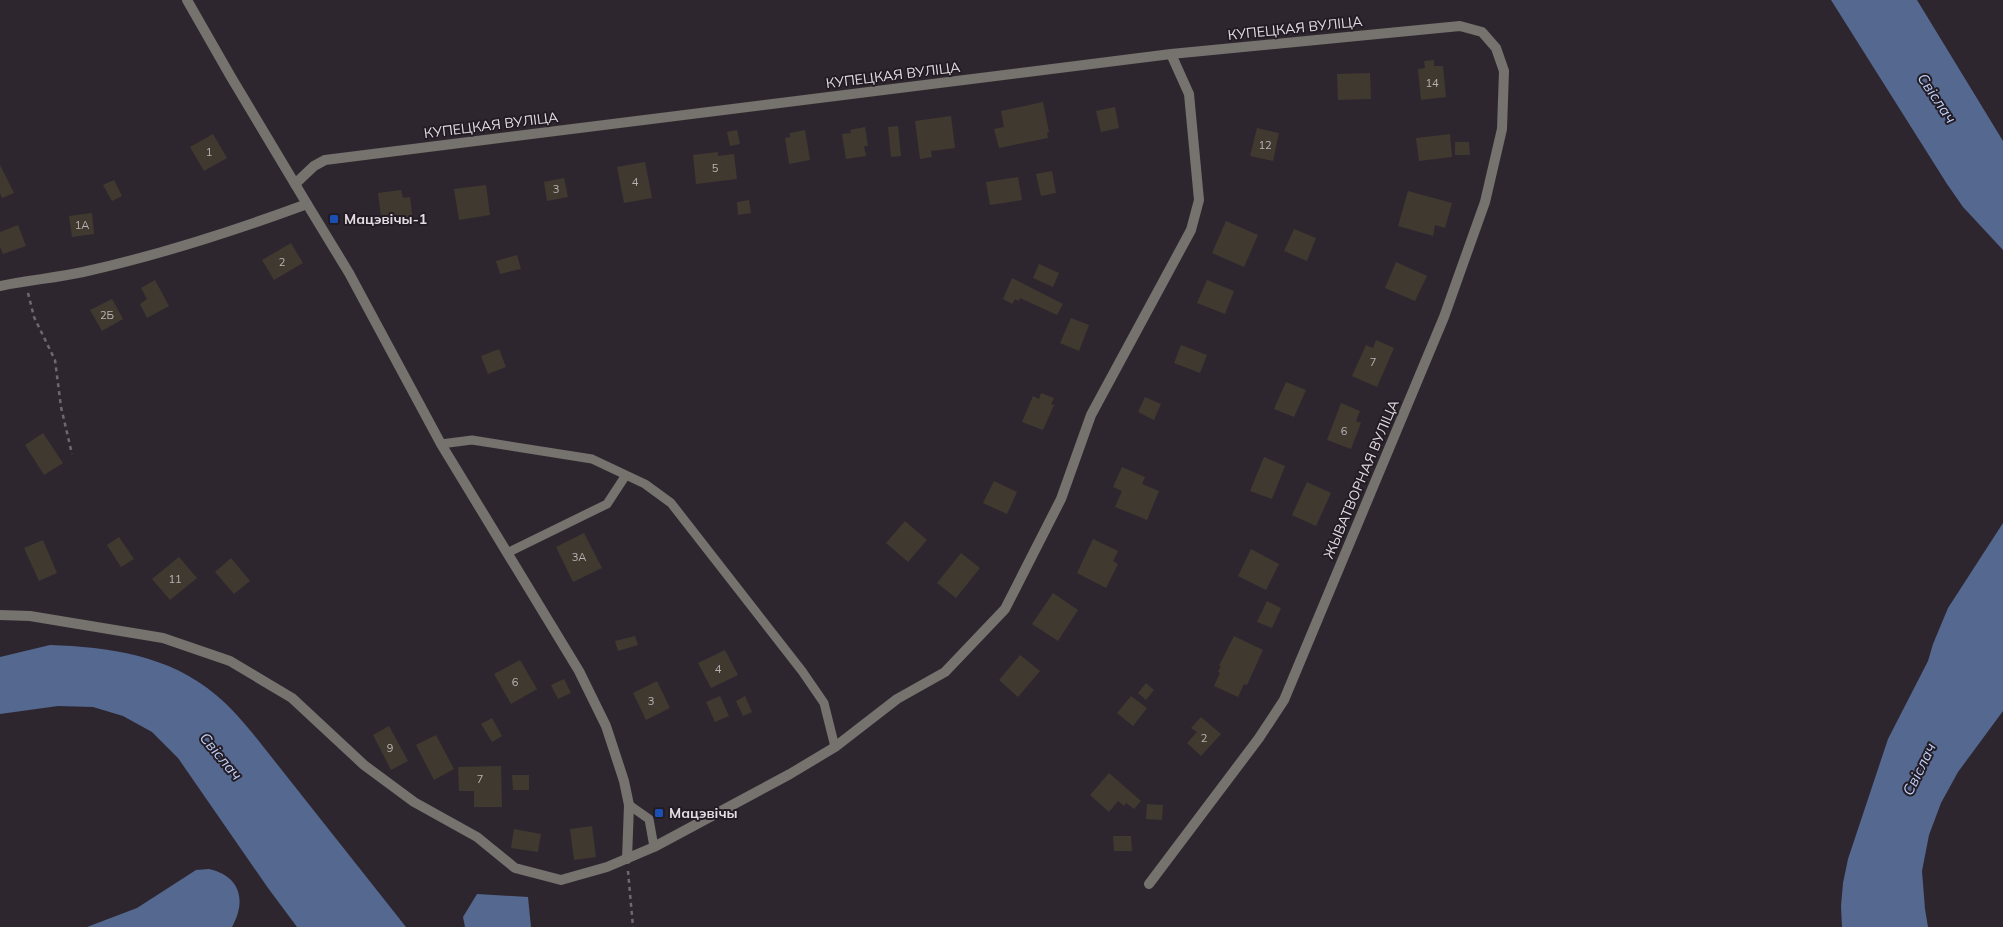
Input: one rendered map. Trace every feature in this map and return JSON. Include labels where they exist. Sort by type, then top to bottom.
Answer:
[{"type":"street","points":[[187,0],[349,273],[441,444],[579,671],[602,718],[624,781],[629,805],[627,859]]},
{"type":"street","name":"КУПЕЦКАЯ ВУЛІЦА","points":[[295,184],[314,166],[325,160],[1171,54],[1460,26],[1482,32],[1496,48]]},
{"type":"street","name":"ЖЫВАТВОРНАЯ ВУЛІЦА","points":[[1149,884],[1259,738],[1284,700],[1444,317],[1485,202],[1502,129],[1504,71],[1496,48]]},
{"type":"street","points":[[0,615],[30,616],[163,638],[230,661],[292,698],[364,765],[414,802],[476,837],[515,868],[561,880],[627,859],[654,847],[790,774],[835,747],[897,699],[946,672],[1006,609],[1061,499],[1091,415],[1191,230],[1199,200],[1189,94],[1171,54]]},
{"type":"street","points":[[0,286],[82,272],[171,250],[216,237],[307,204]]},
{"type":"lane","points":[[441,444],[472,440],[592,459],[645,484],[671,503],[790,656],[824,703],[835,747]]},
{"type":"lane","points":[[507,553],[607,504],[626,475]]},
{"type":"lane","points":[[629,805],[648,819],[654,847]]},
{"type":"path","points":[[26,281],[34,317],[55,360],[60,407],[72,454]]},
{"type":"path","points":[[627,859],[634,927]]},
{"type":"water","name":"Свіслач","points":[[1831,0],[1917,0],[2003,141],[2003,250],[1963,207],[1947,184]]},
{"type":"water","name":"Свіслач","points":[[2003,523],[2003,711],[1958,772],[1941,803],[1929,835],[1922,871],[1928,927],[1842,927],[1843,883],[1848,859],[1888,739],[1928,661],[1948,608]]},
{"type":"water","name":"Свіслач","points":[[50,645],[116,651],[158,662],[198,681],[216,695],[253,734],[406,927],[297,927],[178,758],[152,732],[123,716],[93,707],[58,706],[0,714],[0,657]]},
{"type":"water","points":[[209,869],[220,872],[228,877],[238,890],[239,908],[232,927],[87,927],[137,908],[196,870]]},
{"type":"water","points":[[477,894],[528,897],[531,927],[465,927],[463,917]]},
{"type":"building","points":[[1434,60],[1434,66],[1443,66],[1446,97],[1421,100],[1418,69],[1425,68],[1424,61]]},
{"type":"building","points":[[1370,73],[1371,99],[1338,100],[1337,74]]},
{"type":"building","points":[[1043,102],[1049,132],[1047,133],[1048,138],[999,148],[994,129],[1004,127],[1001,111]]},
{"type":"building","points":[[1115,107],[1119,128],[1101,132],[1096,111]]},
{"type":"building","points":[[951,116],[955,148],[931,151],[932,157],[920,159],[915,121]]},
{"type":"building","points":[[898,126],[901,156],[891,157],[888,127]]},
{"type":"building","points":[[865,127],[868,146],[864,146],[866,156],[846,159],[842,134],[851,133],[850,130]]},
{"type":"building","points":[[1257,128],[1279,133],[1273,161],[1250,156]]},
{"type":"building","points":[[737,130],[740,144],[730,146],[727,132]]},
{"type":"building","points":[[805,130],[810,160],[789,164],[785,138],[790,137],[790,133]]},
{"type":"building","points":[[213,134],[227,158],[204,171],[190,147]]},
{"type":"building","points":[[1450,134],[1452,157],[1419,161],[1416,138]]},
{"type":"building","points":[[1455,142],[1469,142],[1470,155],[1455,155]]},
{"type":"building","points":[[718,152],[718,156],[734,154],[737,179],[696,184],[693,155]]},
{"type":"building","points":[[645,162],[652,198],[624,203],[617,167]]},
{"type":"building","points":[[0,165],[14,193],[2,198],[0,193]]},
{"type":"building","points":[[1052,171],[1056,193],[1041,196],[1036,174]]},
{"type":"building","points":[[1018,177],[1022,200],[990,205],[986,182]]},
{"type":"building","points":[[564,178],[568,197],[547,201],[544,182]]},
{"type":"building","points":[[114,180],[122,196],[112,201],[103,185]]},
{"type":"building","points":[[486,185],[490,215],[459,220],[454,189]]},
{"type":"building","points":[[401,190],[403,198],[410,197],[413,221],[382,225],[378,193]]},
{"type":"building","points":[[1408,191],[1452,203],[1445,228],[1435,225],[1433,236],[1398,226]]},
{"type":"building","points":[[749,200],[751,213],[738,215],[737,202]]},
{"type":"building","points":[[92,213],[94,234],[72,237],[69,216]]},
{"type":"building","points":[[1226,221],[1258,235],[1244,267],[1212,253]]},
{"type":"building","points":[[18,225],[26,246],[3,254],[0,247],[0,232]]},
{"type":"building","points":[[1294,229],[1316,238],[1307,261],[1284,251]]},
{"type":"building","points":[[291,243],[303,263],[274,280],[262,260]]},
{"type":"building","points":[[517,255],[521,269],[500,274],[496,261]]},
{"type":"building","points":[[1396,262],[1427,276],[1415,301],[1385,288]]},
{"type":"building","points":[[1039,264],[1059,273],[1053,287],[1033,278]]},
{"type":"building","points":[[1012,278],[1063,304],[1057,315],[1020,298],[1019,301],[1015,299],[1012,304],[1003,299]]},
{"type":"building","points":[[155,280],[169,306],[147,318],[140,304],[147,299],[141,288]]},
{"type":"building","points":[[1207,280],[1234,291],[1225,314],[1197,303]]},
{"type":"building","points":[[112,299],[123,319],[102,331],[90,310]]},
{"type":"building","points":[[1071,318],[1089,325],[1079,351],[1060,343]]},
{"type":"building","points":[[1376,340],[1394,348],[1377,387],[1352,376],[1366,345],[1373,348]]},
{"type":"building","points":[[1181,345],[1207,355],[1200,373],[1174,363]]},
{"type":"building","points":[[499,349],[506,367],[488,374],[481,356]]},
{"type":"building","points":[[1286,382],[1306,390],[1294,417],[1274,409]]},
{"type":"building","points":[[1041,393],[1054,398],[1051,404],[1054,405],[1043,430],[1022,422],[1033,396],[1039,399]]},
{"type":"building","points":[[1145,397],[1161,404],[1154,420],[1138,412]]},
{"type":"building","points":[[1341,403],[1360,411],[1356,421],[1361,423],[1351,449],[1327,440]]},
{"type":"building","points":[[43,433],[63,463],[44,475],[25,445]]},
{"type":"building","points":[[1264,457],[1285,466],[1272,499],[1250,491]]},
{"type":"building","points":[[1122,467],[1145,477],[1142,484],[1159,491],[1147,520],[1115,507],[1122,491],[1113,487]]},
{"type":"building","points":[[994,481],[1017,492],[1007,514],[983,503]]},
{"type":"building","points":[[1307,482],[1331,493],[1316,526],[1292,515]]},
{"type":"building","points":[[905,521],[927,540],[908,562],[886,543]]},
{"type":"building","points":[[584,533],[602,568],[573,582],[556,547]]},
{"type":"building","points":[[119,537],[134,559],[121,567],[107,545]]},
{"type":"building","points":[[1093,539],[1118,551],[1113,561],[1118,564],[1106,588],[1077,573]]},
{"type":"building","points":[[43,540],[57,573],[39,581],[24,548]]},
{"type":"building","points":[[1251,549],[1279,564],[1266,590],[1238,576]]},
{"type":"building","points":[[961,553],[980,568],[956,598],[937,583]]},
{"type":"building","points":[[179,557],[197,578],[170,600],[152,579]]},
{"type":"building","points":[[231,558],[250,581],[234,594],[215,572]]},
{"type":"building","points":[[1053,593],[1078,610],[1058,641],[1032,624]]},
{"type":"building","points":[[1267,601],[1281,608],[1272,628],[1257,622]]},
{"type":"building","points":[[635,636],[638,645],[618,651],[615,641]]},
{"type":"building","points":[[1234,636],[1263,650],[1247,685],[1244,684],[1238,697],[1214,686],[1220,673],[1218,672],[1221,666],[1219,666]]},
{"type":"building","points":[[725,650],[738,675],[711,688],[698,663]]},
{"type":"building","points":[[1020,655],[1040,671],[1018,697],[999,680]]},
{"type":"building","points":[[520,660],[537,689],[511,704],[494,674]]},
{"type":"building","points":[[564,679],[571,693],[558,699],[551,685]]},
{"type":"building","points":[[657,681],[670,708],[646,720],[633,693]]},
{"type":"building","points":[[1146,683],[1154,690],[1146,700],[1138,693]]},
{"type":"building","points":[[720,696],[729,716],[715,722],[706,702]]},
{"type":"building","points":[[745,696],[752,712],[743,716],[736,701]]},
{"type":"building","points":[[1131,696],[1147,708],[1133,726],[1117,713]]},
{"type":"building","points":[[1201,717],[1221,734],[1201,756],[1187,743],[1197,732],[1191,728]]},
{"type":"building","points":[[492,718],[502,736],[492,742],[481,724]]},
{"type":"building","points":[[389,726],[408,761],[391,770],[373,735]]},
{"type":"building","points":[[436,735],[454,769],[434,780],[416,745]]},
{"type":"building","points":[[501,766],[502,807],[474,807],[474,791],[459,791],[458,767]]},
{"type":"building","points":[[1109,773],[1141,801],[1134,809],[1126,803],[1124,806],[1118,801],[1109,812],[1090,795]]},
{"type":"building","points":[[512,775],[529,775],[529,790],[513,790]]},
{"type":"building","points":[[1147,804],[1163,805],[1162,820],[1146,819]]},
{"type":"building","points":[[592,826],[596,857],[574,860],[570,829]]},
{"type":"building","points":[[514,829],[541,834],[538,852],[511,848]]},
{"type":"building","points":[[1113,836],[1131,836],[1132,851],[1114,851]]},
{"type":"place","name":"Мацэвічы-1","points":[[334,219]]},
{"type":"place","name":"Мацэвічы","points":[[659,813]]}]
